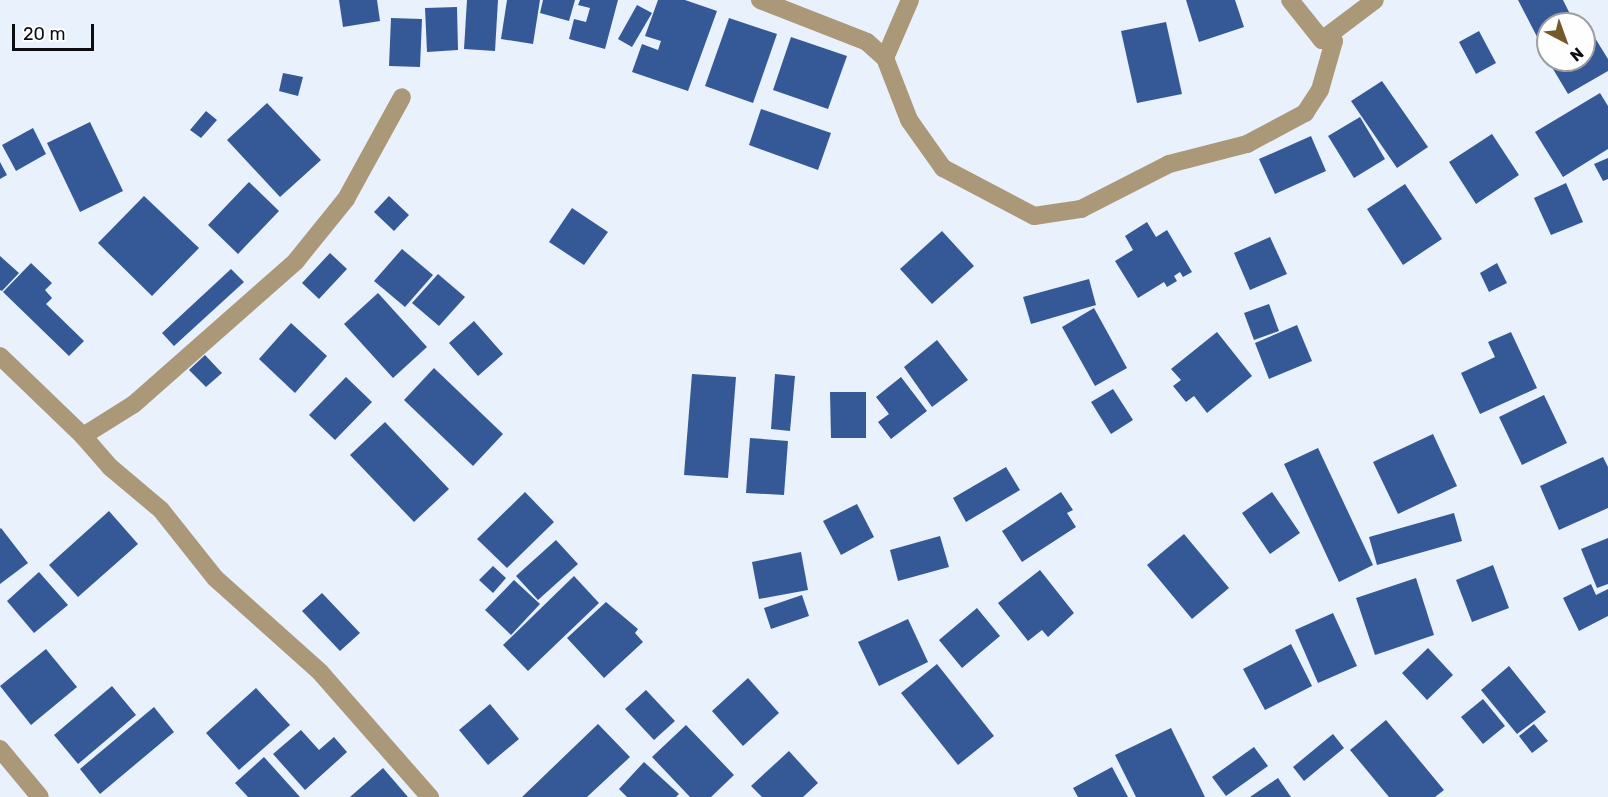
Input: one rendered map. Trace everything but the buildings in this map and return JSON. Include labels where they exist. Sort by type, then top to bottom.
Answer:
[{"type":"street","points":[[760,0],[850,33],[885,58],[909,120],[943,168],[1034,216],[1082,209],[1169,164],[1247,144],[1305,113],[1320,90],[1334,41],[1322,40],[1290,0]]},
{"type":"street","points":[[885,58],[910,0]]},
{"type":"street","points":[[1322,40],[1376,0]]},
{"type":"street","points":[[83,436],[134,404],[296,261],[346,199],[402,97]]},
{"type":"street","points":[[0,356],[83,436],[110,467],[161,510],[215,578],[320,672],[430,797]]},
{"type":"street","points":[[0,749],[40,797]]}]
